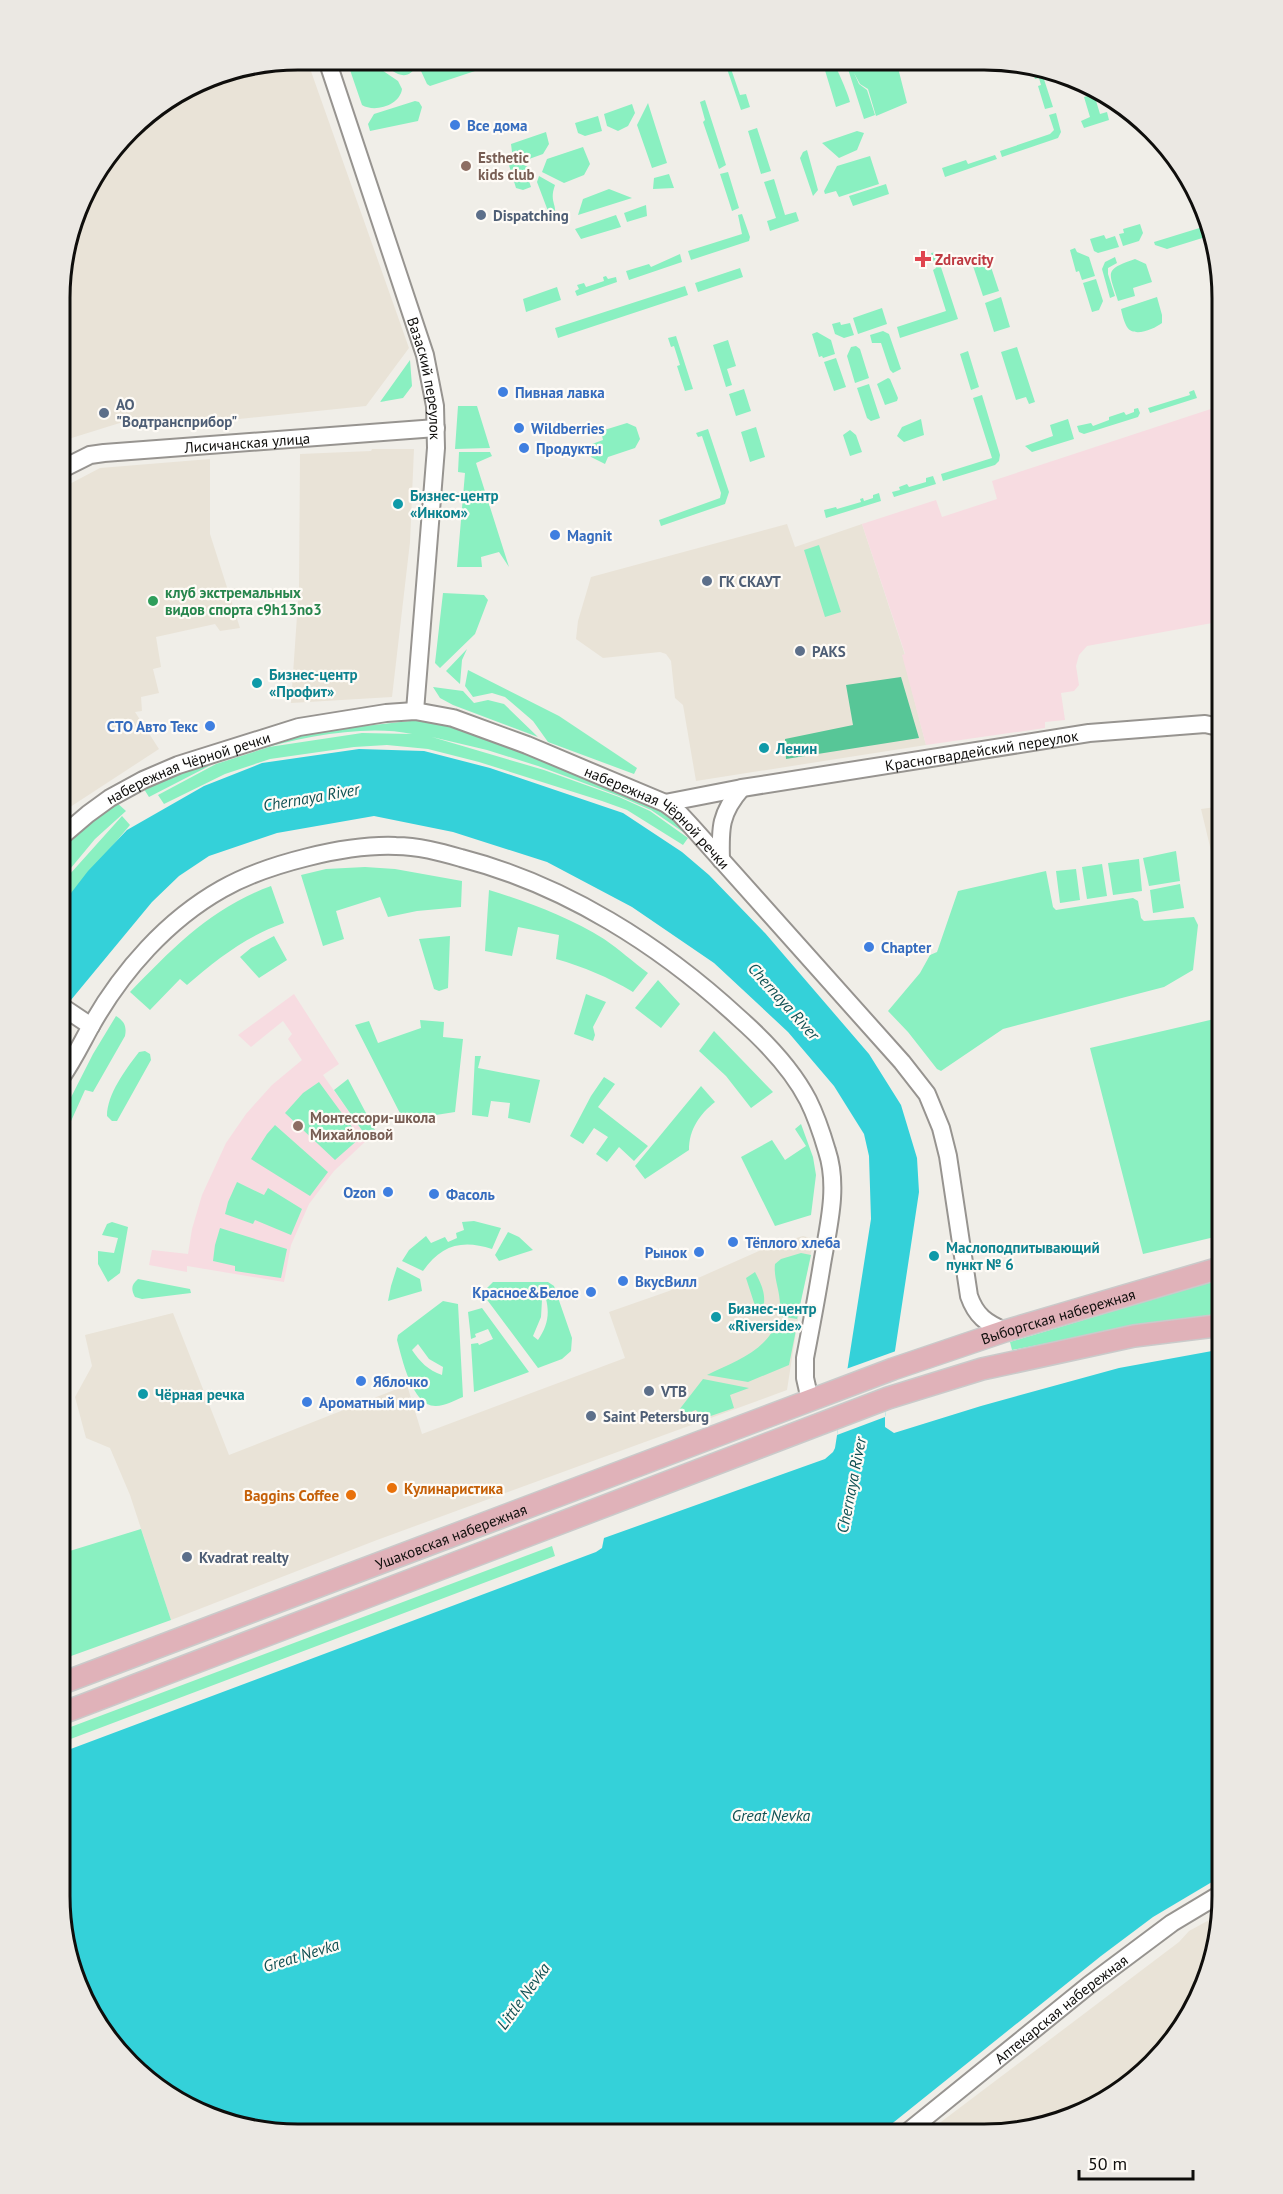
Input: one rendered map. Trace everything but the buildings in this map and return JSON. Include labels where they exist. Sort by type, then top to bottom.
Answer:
[{"type":"main road","name":"Выборгская набережная","points":[[844,1388],[1005,1331],[1212,1270]]},
{"type":"main road","name":"Выборгская набережная","points":[[840,1415],[994,1366],[1134,1336],[1212,1326]]},
{"type":"main road","name":"Ушаковская набережная","points":[[70,1680],[844,1388]]},
{"type":"main road","name":"Ушаковская набережная","points":[[70,1710],[840,1415]]},
{"type":"street","name":"Вазаский переулок","points":[[330,70],[425,355],[433,396],[436,428],[416,711]]},
{"type":"street","name":"Лисичанская улица","points":[[70,465],[90,455],[104,453],[436,428]]},
{"type":"street","name":"набережная Чёрной речки","points":[[70,829],[110,798],[178,765],[299,727],[386,713],[416,711],[453,718],[527,745],[665,804],[680,814],[903,1062],[930,1098],[948,1156],[969,1296],[981,1319],[1005,1331]]},
{"type":"street","name":"Красногвардейский переулок","points":[[665,804],[742,788],[1089,733],[1205,724],[1212,726]]},
{"type":"street","points":[[721,860],[720,837],[724,816],[729,802],[742,788]]},
{"type":"street","points":[[70,1064],[91,1026],[120,982],[155,941],[175,921],[224,888],[248,877],[340,850],[396,846],[437,851],[530,880],[610,921],[687,973],[760,1037],[790,1073],[808,1100],[829,1154],[832,1192],[827,1234],[805,1358],[805,1378],[810,1400]]},
{"type":"street","points":[[70,1012],[91,1026]]},
{"type":"street","name":"Аптекарская набережная","points":[[916,2124],[1089,1985],[1172,1923],[1212,1899]]},
{"type":"shaded area","points":[[311,70],[409,348],[366,406],[180,425],[139,417],[70,439],[72,269],[78,240],[94,198],[109,172],[137,137],[185,101],[211,88],[240,78],[269,72]]},
{"type":"shaded area","points":[[1212,409],[1212,623],[1087,646],[1079,655],[1076,666],[1079,685],[1074,691],[1061,693],[1065,720],[1045,722],[1045,728],[926,745],[902,655],[905,654],[862,524],[936,500],[942,517],[997,499],[992,481]]},
{"type":"shaded area","name":"Бизнес-центр «Инком»","points":[[372,449],[414,449],[410,542],[392,697],[291,703],[299,587],[300,454],[371,451]]},
{"type":"shaded area","points":[[210,459],[210,534],[240,628],[220,631],[215,624],[156,637],[161,667],[153,669],[159,693],[141,697],[142,711],[135,712],[159,749],[70,807],[70,484],[100,468]]},
{"type":"shaded area","points":[[787,524],[795,547],[862,524],[905,655],[903,656],[926,745],[696,781],[683,705],[675,698],[671,661],[666,654],[660,652],[603,658],[576,639],[578,621],[591,577]]},
{"type":"shaded area","points":[[1212,808],[1212,855],[1201,809]]},
{"type":"shaded area","name":"Монтессори-школа Михайловой","points":[[294,994],[339,1064],[323,1075],[368,1139],[334,1171],[309,1204],[291,1245],[284,1282],[187,1266],[187,1272],[149,1265],[152,1250],[188,1254],[192,1229],[202,1195],[226,1143],[246,1114],[272,1085],[302,1060],[288,1039],[292,1034],[283,1021],[251,1047],[238,1035]]},
{"type":"shaded area","points":[[803,1236],[814,1239],[801,1300],[787,1390],[377,1540],[171,1620],[130,1495],[110,1448],[86,1438],[75,1397],[92,1366],[85,1335],[173,1313],[229,1455],[407,1385],[422,1434],[625,1358],[609,1312],[669,1291],[770,1246]]},
{"type":"shaded area","points":[[1211,1919],[1205,1954],[1189,1996],[1174,2022],[1156,2046],[1135,2067],[1111,2085],[1085,2100],[1043,2116],[1014,2122],[938,2124],[1179,1942],[1189,1931]]},
{"type":"green space","points":[[350,70],[382,70],[398,81],[402,89],[400,95],[392,103],[380,108],[362,105]]},
{"type":"green space","points":[[392,70],[414,70],[405,75]]},
{"type":"green space","points":[[422,70],[478,70],[430,86]]},
{"type":"green space","points":[[727,70],[731,70],[740,95],[746,94],[750,107],[741,110]]},
{"type":"green space","points":[[825,70],[837,70],[850,102],[836,107]]},
{"type":"green space","points":[[848,70],[899,70],[907,103],[876,116],[868,89],[860,84],[854,73],[859,84],[867,90],[875,115],[864,119]]},
{"type":"green space","points":[[1034,76],[1044,78],[1053,107],[1045,109],[1038,86],[1041,85],[1039,78],[1035,79]]},
{"type":"green space","points":[[1088,96],[1096,100],[1100,114],[1107,112],[1109,120],[1084,128],[1081,121],[1090,117],[1084,97]]},
{"type":"green space","points":[[705,100],[726,165],[719,169],[703,122],[705,120],[700,102]]},
{"type":"green space","points":[[415,101],[419,102],[422,107],[418,121],[370,131],[368,124],[374,114]]},
{"type":"green space","points":[[648,103],[667,163],[652,168],[637,125]]},
{"type":"green space","points":[[632,104],[635,113],[628,126],[618,131],[607,126],[604,114]]},
{"type":"green space","points":[[1056,113],[1061,132],[1058,138],[1002,157],[1000,151],[1050,134],[1054,130],[1049,115]]},
{"type":"green space","points":[[598,116],[602,131],[585,136],[578,133],[575,123]]},
{"type":"green space","points":[[757,128],[771,171],[761,174],[748,131]]},
{"type":"green space","points":[[857,131],[864,133],[857,150],[839,158],[822,143]]},
{"type":"green space","points":[[546,132],[549,144],[543,154],[529,159],[512,152],[511,144]]},
{"type":"green space","points":[[583,147],[590,164],[584,175],[564,183],[542,172],[547,159]]},
{"type":"green space","points":[[807,150],[818,190],[813,196],[800,158]]},
{"type":"green space","points":[[995,155],[997,159],[945,177],[942,168],[966,160],[968,164]]},
{"type":"green space","points":[[870,156],[879,184],[839,197],[836,191],[825,194],[824,191],[837,166]]},
{"type":"green space","points":[[513,160],[530,168],[533,175],[529,181],[531,187],[523,190],[516,188],[508,162]]},
{"type":"green space","points":[[728,172],[739,208],[732,211],[720,174]]},
{"type":"green space","points":[[669,174],[674,188],[653,189],[654,178]]},
{"type":"green space","points":[[539,176],[555,185],[553,199],[555,217],[551,219],[537,182]]},
{"type":"green space","points":[[774,179],[785,215],[796,212],[799,221],[770,231],[767,221],[776,218],[764,182]]},
{"type":"green space","points":[[886,184],[889,194],[853,206],[849,196]]},
{"type":"green space","points":[[609,189],[632,198],[578,215],[583,199]]},
{"type":"green space","points":[[646,205],[647,216],[627,222],[624,213]]},
{"type":"green space","points":[[742,214],[750,237],[749,241],[691,260],[688,251],[742,234],[738,215]]},
{"type":"green space","points":[[616,215],[621,227],[581,239],[575,229]]},
{"type":"green space","points":[[1140,224],[1143,233],[1139,241],[1123,246],[1119,234],[1124,233],[1123,229]]},
{"type":"green space","points":[[1201,228],[1204,237],[1167,249],[1155,245],[1154,242]]},
{"type":"green space","points":[[1104,235],[1106,239],[1115,236],[1119,247],[1098,253],[1094,251],[1090,239]]},
{"type":"green space","points":[[1075,248],[1077,252],[1089,257],[1095,276],[1082,280],[1079,271],[1076,272],[1070,250]]},
{"type":"green space","points":[[936,252],[958,319],[900,338],[897,327],[946,311],[933,270],[936,268],[931,253]]},
{"type":"green space","points":[[680,254],[682,262],[629,280],[626,271],[649,264],[651,267]]},
{"type":"green space","points":[[987,255],[999,291],[983,296],[971,260]]},
{"type":"green space","points":[[1115,257],[1117,263],[1108,268],[1115,296],[1110,298],[1102,269],[1105,262]]},
{"type":"green space","points":[[1135,259],[1146,264],[1152,282],[1133,288],[1135,296],[1118,301],[1111,273],[1118,266]]},
{"type":"green space","points":[[740,268],[743,277],[698,292],[695,283]]},
{"type":"green space","points":[[606,276],[608,279],[616,277],[617,282],[577,296],[575,291],[579,289],[577,285],[584,283],[586,287],[604,281],[603,277]]},
{"type":"green space","points":[[1096,279],[1103,301],[1099,310],[1092,312],[1083,283]]},
{"type":"green space","points":[[685,286],[688,295],[558,338],[555,328]]},
{"type":"green space","points":[[557,287],[561,300],[526,312],[523,299]]},
{"type":"green space","points":[[1001,297],[1010,327],[994,332],[985,303]]},
{"type":"green space","points":[[1157,297],[1162,323],[1144,331],[1130,330],[1125,323],[1121,309]]},
{"type":"green space","points":[[882,308],[887,324],[858,334],[853,318]]},
{"type":"green space","points":[[840,322],[841,325],[850,323],[854,335],[844,338],[835,334],[832,324]]},
{"type":"green space","points":[[883,331],[889,334],[901,369],[893,373],[881,343],[872,343],[870,335]]},
{"type":"green space","points":[[817,332],[831,340],[835,354],[819,357],[812,334]]},
{"type":"green space","points":[[676,336],[693,389],[685,391],[677,366],[680,365],[674,346],[671,347],[668,338]]},
{"type":"green space","points":[[728,340],[736,366],[727,369],[732,385],[726,387],[713,345]]},
{"type":"green space","points":[[856,346],[860,349],[869,378],[855,383],[847,356],[851,347]]},
{"type":"green space","points":[[1017,347],[1035,402],[1029,404],[1026,397],[1016,400],[1001,352]]},
{"type":"green space","points":[[968,351],[979,387],[971,390],[960,354]]},
{"type":"green space","points":[[836,358],[846,387],[834,391],[824,362]]},
{"type":"green space","points":[[410,360],[412,386],[403,398],[380,402]]},
{"type":"green space","points":[[888,378],[898,398],[897,401],[885,405],[877,384]]},
{"type":"green space","points":[[869,384],[880,418],[871,421],[867,418],[857,388]]},
{"type":"green space","points":[[744,389],[751,411],[736,416],[729,394]]},
{"type":"green space","points":[[1194,390],[1197,398],[1150,413],[1148,408],[1190,395],[1189,392]]},
{"type":"green space","points":[[982,395],[1000,455],[999,461],[995,465],[943,481],[941,474],[992,458],[973,398]]},
{"type":"green space","points":[[458,406],[477,406],[490,448],[455,449]]},
{"type":"green space","points":[[1138,408],[1140,413],[1138,417],[1084,434],[1079,432],[1077,426],[1091,423],[1093,426],[1109,420],[1109,417],[1124,412],[1126,415]]},
{"type":"green space","points":[[921,419],[924,435],[904,442],[897,436],[902,427]]},
{"type":"green space","points":[[1068,419],[1074,439],[1032,452],[1025,446],[1053,436],[1050,425]]},
{"type":"green space","points":[[627,423],[636,427],[640,439],[635,448],[608,457],[605,464],[591,457],[589,450],[592,444],[603,440],[601,431]]},
{"type":"green space","points":[[756,427],[765,457],[750,462],[741,432]]},
{"type":"green space","points":[[708,429],[729,492],[725,504],[661,526],[659,520],[720,498],[721,493],[702,436],[698,437],[696,433]]},
{"type":"green space","points":[[850,430],[856,435],[862,452],[850,456],[843,435]]},
{"type":"green space","points":[[459,452],[490,452],[492,456],[476,463],[509,567],[499,552],[481,557],[482,567],[457,567],[465,473],[458,472]]},
{"type":"green space","points":[[933,476],[936,484],[894,497],[892,492],[900,490],[899,487],[907,484],[909,487],[926,482],[926,478]]},
{"type":"green space","points":[[879,493],[881,501],[826,518],[824,510],[861,502],[860,499],[863,498],[864,501]]},
{"type":"green space","points":[[819,545],[841,612],[825,617],[804,550]]},
{"type":"green space","points":[[443,593],[484,595],[488,600],[475,634],[440,668],[435,663]]},
{"type":"green space","points":[[467,649],[462,660],[460,684],[446,671]]},
{"type":"green space","points":[[468,670],[559,716],[637,768],[634,774],[548,742],[533,721],[505,697],[492,693],[473,697],[465,686]]},
{"type":"green space","points":[[901,677],[919,738],[786,759],[785,739],[853,725],[846,685]]},
{"type":"green space","points":[[433,687],[463,691],[474,703],[488,700],[504,704],[538,737],[453,705],[440,698]]},
{"type":"green space","points":[[433,720],[475,732],[676,814],[689,836],[651,810],[619,796],[538,766],[487,750],[432,737],[544,770],[619,797],[650,811],[688,838],[683,845],[627,810],[479,762],[428,749],[387,745],[354,747],[270,759],[225,774],[164,804],[158,795],[216,764],[269,747],[362,733],[412,734],[390,731],[342,732],[291,741],[267,747],[222,760],[279,738]]},
{"type":"green space","points":[[213,764],[149,797],[142,786],[167,776]]},
{"type":"green space","points":[[115,801],[126,811],[95,839],[70,869],[70,837]]},
{"type":"green space","points":[[122,816],[130,825],[70,896],[70,874]]},
{"type":"green space","points":[[1176,851],[1180,881],[1149,886],[1143,858]]},
{"type":"green space","points":[[1139,859],[1142,891],[1113,895],[1108,863]]},
{"type":"green space","points":[[1102,864],[1107,896],[1087,899],[1082,867]]},
{"type":"green space","points":[[365,867],[395,869],[462,881],[461,907],[417,911],[388,917],[380,897],[336,911],[344,939],[323,946],[301,875],[326,869]]},
{"type":"green space","points":[[1076,869],[1080,900],[1060,903],[1056,871]]},
{"type":"green space","points":[[1046,871],[1053,907],[1056,910],[1133,898],[1138,901],[1141,918],[1144,921],[1194,917],[1198,925],[1193,970],[1164,987],[1003,1029],[941,1071],[937,1069],[888,1011],[920,973],[930,955],[937,952],[958,891]]},
{"type":"green space","points":[[1180,884],[1184,908],[1153,913],[1150,890]]},
{"type":"green space","points":[[271,886],[284,923],[270,928],[233,949],[187,985],[180,979],[150,1010],[130,992],[178,944],[212,917],[250,895]]},
{"type":"green space","points":[[489,890],[533,905],[577,924],[604,939],[648,973],[633,992],[596,973],[556,959],[559,935],[518,927],[512,956],[485,951]]},
{"type":"green space","points":[[274,936],[287,960],[259,978],[240,957],[251,948]]},
{"type":"green space","points":[[450,936],[448,988],[439,991],[434,989],[419,939]]},
{"type":"green space","points":[[658,980],[680,1004],[661,1028],[635,1008]]},
{"type":"green space","points":[[586,994],[606,1002],[593,1027],[595,1035],[593,1041],[574,1034]]},
{"type":"green space","points":[[116,1016],[124,1024],[125,1036],[93,1092],[85,1090],[70,1123],[70,1099]]},
{"type":"green space","points":[[420,1020],[444,1022],[443,1037],[463,1039],[455,1112],[423,1117],[406,1125],[355,1025],[369,1021],[378,1043],[421,1028]]},
{"type":"green space","points":[[1212,1020],[1212,1238],[1143,1254],[1090,1048]]},
{"type":"green space","points":[[714,1031],[773,1092],[751,1108],[726,1076],[699,1051]]},
{"type":"green space","points":[[145,1051],[150,1054],[151,1060],[117,1121],[112,1121],[107,1116],[110,1099],[123,1074],[139,1052]]},
{"type":"green space","points":[[475,1056],[481,1056],[478,1068],[540,1080],[530,1123],[508,1118],[510,1103],[491,1101],[488,1117],[472,1115]]},
{"type":"green space","points":[[604,1077],[615,1084],[598,1107],[648,1146],[634,1161],[619,1147],[607,1162],[596,1154],[608,1137],[594,1128],[583,1144],[570,1136]]},
{"type":"green space","points":[[348,1079],[376,1132],[368,1139],[334,1090]]},
{"type":"green space","points":[[319,1082],[360,1138],[335,1160],[285,1113],[303,1093]]},
{"type":"green space","points":[[701,1086],[715,1102],[696,1123],[691,1135],[689,1150],[645,1179],[635,1166]]},
{"type":"green space","points":[[801,1124],[813,1157],[816,1175],[811,1215],[775,1226],[741,1157],[772,1140],[785,1160],[806,1146],[795,1129]]},
{"type":"green space","points":[[275,1125],[328,1172],[310,1196],[251,1159]]},
{"type":"green space","points":[[237,1182],[264,1195],[268,1188],[302,1209],[291,1235],[255,1220],[253,1224],[225,1214]]},
{"type":"green space","points":[[474,1221],[501,1228],[492,1249],[471,1245],[453,1246],[437,1255],[423,1271],[402,1261],[409,1250],[426,1236],[431,1243],[445,1237],[448,1242],[457,1238],[456,1233],[464,1230],[462,1222]]},
{"type":"green space","points":[[112,1222],[128,1227],[120,1273],[108,1282],[98,1264],[98,1251],[114,1253],[118,1238],[102,1235],[107,1224]]},
{"type":"green space","points":[[220,1228],[287,1249],[281,1278],[235,1271],[235,1266],[213,1261]]},
{"type":"green space","points":[[508,1232],[519,1237],[533,1250],[499,1261],[495,1255]]},
{"type":"green space","points":[[801,1253],[811,1255],[797,1319],[779,1316],[780,1301],[775,1264],[781,1259]]},
{"type":"green space","points":[[397,1267],[420,1279],[422,1291],[388,1301],[391,1286]]},
{"type":"green space","points":[[755,1272],[763,1292],[762,1313],[757,1312],[746,1278]]},
{"type":"green space","points":[[138,1279],[190,1289],[191,1293],[142,1299],[135,1297],[132,1287]]},
{"type":"green space","points":[[1212,1281],[1212,1316],[1131,1327],[1012,1350],[1010,1342]]},
{"type":"green space","points":[[493,1282],[548,1282],[554,1286],[572,1338],[571,1351],[562,1359],[538,1368],[482,1293]],"holes":[[[546,1299],[547,1321],[538,1340],[533,1336],[541,1317],[542,1300]]]},
{"type":"green space","points":[[443,1301],[458,1304],[463,1397],[436,1406],[420,1399],[405,1369],[397,1340],[398,1335]],"holes":[[[418,1344],[429,1359],[443,1367],[442,1375],[425,1365],[412,1350]]]},
{"type":"green space","points":[[482,1308],[529,1372],[474,1392],[471,1344],[478,1343],[479,1345],[493,1339],[488,1329],[475,1334],[476,1337],[471,1339],[468,1312]]},
{"type":"green space","points":[[778,1320],[797,1325],[789,1365],[748,1382],[707,1375],[758,1348],[773,1331]]},
{"type":"green space","points":[[703,1379],[749,1388],[730,1395],[734,1408],[702,1419],[696,1410],[672,1419]]},
{"type":"green space","points":[[141,1529],[171,1620],[70,1656],[70,1551]]},
{"type":"green space","points":[[552,1546],[555,1556],[70,1739],[70,1727]]},
{"type":"water","name":"Great Nevka","points":[[359,749],[424,751],[490,768],[623,813],[682,852],[709,875],[765,933],[869,1054],[901,1105],[917,1158],[919,1192],[885,1417],[885,1427],[894,1433],[1119,1368],[1212,1351],[1212,1882],[1153,1917],[1101,1956],[891,2124],[299,2124],[269,2122],[240,2116],[211,2106],[172,2085],[148,2067],[127,2046],[109,2022],[94,1996],[78,1954],[72,1925],[70,1749],[596,1552],[602,1548],[604,1538],[825,1459],[835,1448],[871,1219],[869,1156],[864,1134],[834,1086],[788,1032],[714,963],[632,907],[547,862],[453,832],[374,816],[277,833],[209,856],[179,876],[152,902],[70,1001],[70,894],[88,871],[127,830],[204,786],[262,763]]},
{"type":"pier","points":[[896,1351],[885,1417],[837,1435],[846,1369]]},
{"type":"place","name":"Все дома","points":[[455,125]]},
{"type":"place","name":"Esthetic kids club","points":[[466,166]]},
{"type":"place","name":"Dispatching","points":[[481,215]]},
{"type":"place","name":"Zdravcity","points":[[923,259]]},
{"type":"place","name":"Пивная лавка","points":[[503,392]]},
{"type":"place","name":"АО \"Водтрансприбор\"","points":[[104,413]]},
{"type":"place","name":"Wildberries","points":[[519,428]]},
{"type":"place","name":"Продукты","points":[[524,448]]},
{"type":"place","name":"Бизнес-центр «Инком»","points":[[398,504]]},
{"type":"place","name":"Magnit","points":[[555,535]]},
{"type":"place","name":"ГК СКАУТ","points":[[707,581]]},
{"type":"place","name":"клуб экстремальных видов спорта c9h13no3","points":[[153,601]]},
{"type":"place","name":"PAKS","points":[[800,651]]},
{"type":"place","name":"Бизнес-центр «Профит»","points":[[257,683]]},
{"type":"place","name":"СТО Авто Текс","points":[[210,726]]},
{"type":"place","name":"Ленин","points":[[764,748]]},
{"type":"place","name":"Chapter","points":[[869,947]]},
{"type":"place","name":"Монтессори-школа Михайловой","points":[[298,1126]]},
{"type":"place","name":"Ozon","points":[[388,1192]]},
{"type":"place","name":"Фасоль","points":[[434,1194]]},
{"type":"place","name":"Тёплого хлеба","points":[[733,1242]]},
{"type":"place","name":"Рынок","points":[[699,1252]]},
{"type":"place","name":"Маслоподпитывающий пункт № 6","points":[[934,1256]]},
{"type":"place","name":"ВкусВилл","points":[[623,1281]]},
{"type":"place","name":"Красное&Белое","points":[[591,1292]]},
{"type":"place","name":"Бизнес-центр «Riverside»","points":[[716,1317]]},
{"type":"place","name":"Яблочко","points":[[361,1381]]},
{"type":"place","name":"VTB","points":[[649,1391]]},
{"type":"place","name":"Чёрная речка","points":[[143,1394]]},
{"type":"place","name":"Ароматный мир","points":[[307,1402]]},
{"type":"place","name":"Saint Petersburg","points":[[591,1416]]},
{"type":"place","name":"Кулинаристика","points":[[392,1488]]},
{"type":"place","name":"Baggins Coffee","points":[[351,1495]]},
{"type":"place","name":"Kvadrat realty","points":[[187,1557]]},
{"type":"water label","name":"Chernaya River","points":[[311,797]]},
{"type":"water label","name":"Chernaya River","points":[[784,1001]]},
{"type":"water label","name":"Chernaya River","points":[[851,1485]]},
{"type":"water label","name":"Little Nevka","points":[[523,1996]]}]
